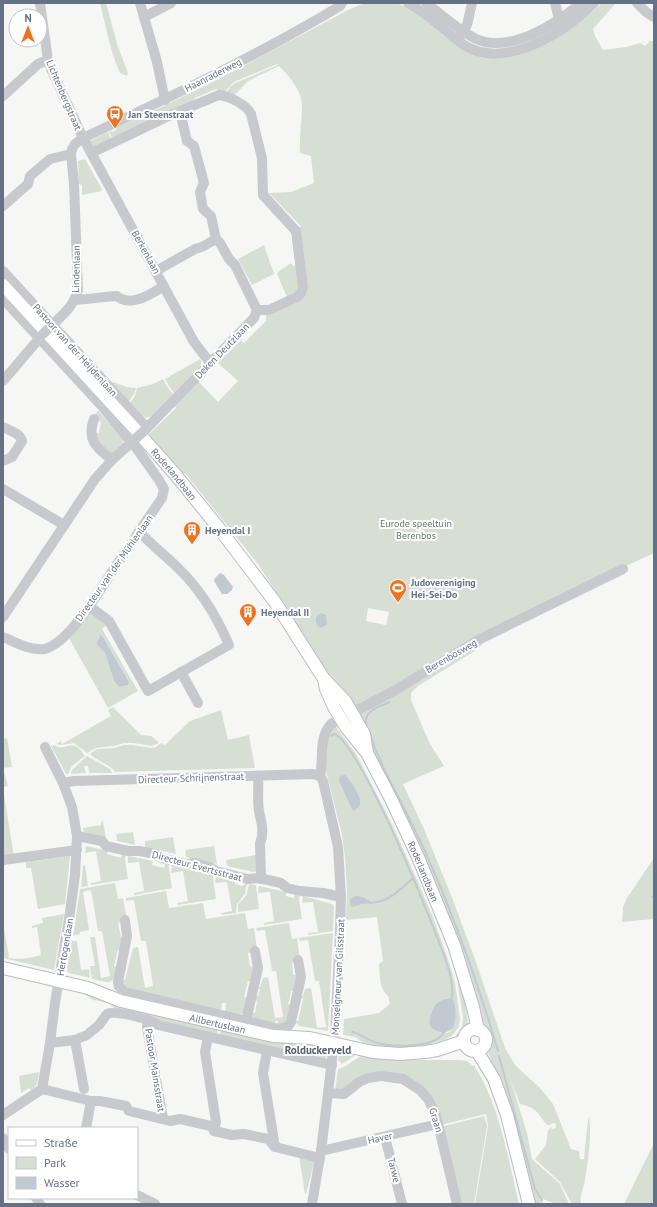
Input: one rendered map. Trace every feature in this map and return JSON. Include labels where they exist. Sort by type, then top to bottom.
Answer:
[{"type":"main road","name":"Roderlandbaan","points":[[3,285],[180,480],[218,527],[275,602],[324,679],[341,696],[364,734],[367,753]]},
{"type":"main road","name":"Roderlandbaan","points":[[324,679],[329,698],[340,719],[367,753],[391,798],[438,905],[454,945],[469,996],[470,1037],[481,1031],[486,1037],[486,1041],[480,1049]]},
{"type":"main road","name":"Ailbertuslaan","points":[[3,968],[88,988],[121,1001],[222,1020],[273,1036],[310,1038],[373,1052],[409,1054],[437,1050],[470,1037]]},
{"type":"main road","points":[[470,1037],[471,1050],[480,1049],[492,1070],[507,1115],[529,1204]]},
{"type":"street","name":"Lichtenbergstraat","points":[[40,3],[48,60],[83,138]]},
{"type":"street","points":[[140,3],[166,100]]},
{"type":"street","points":[[144,17],[171,3]]},
{"type":"street","name":"Haanraderweg","points":[[83,138],[166,100],[241,62],[304,28],[341,4],[351,3]]},
{"type":"street","points":[[408,3],[418,8],[457,40],[471,49],[482,52],[507,54],[522,49],[561,24],[581,3]]},
{"type":"street","points":[[426,3],[463,30],[482,41],[491,43],[508,43],[518,41],[577,19],[594,3]]},
{"type":"street","points":[[457,40],[467,24],[472,3]]},
{"type":"street","points":[[555,3],[561,24]]},
{"type":"street","points":[[637,3],[654,17]]},
{"type":"street","points":[[3,96],[38,64],[48,60]]},
{"type":"street","points":[[91,153],[151,124],[216,96],[225,96],[248,110],[251,114],[262,158],[263,195],[296,231],[303,284],[302,291],[299,295],[269,310],[257,310],[235,265],[229,260],[220,243],[216,239],[211,216],[203,209],[200,192],[204,183],[194,146],[187,141],[180,112]]},
{"type":"street","points":[[3,206],[28,184],[30,176],[50,159],[71,154],[75,144],[83,138]]},
{"type":"street","name":"Berkenlaan","points":[[83,138],[198,349],[211,363]]},
{"type":"street","name":"Lindenlaan","points":[[3,381],[45,331],[67,310],[75,300],[78,290],[74,184],[71,154]]},
{"type":"street","points":[[156,271],[216,239]]},
{"type":"street","name":"Pastoor van der Heijdenlaan","points":[[3,271],[100,406],[129,440],[133,441]]},
{"type":"street","points":[[75,300],[117,296],[121,300],[141,299],[164,286]]},
{"type":"street","name":"Pastoor van der Heijdenlaan","points":[[3,299],[45,331],[146,429]]},
{"type":"street","name":"Deken Deutzlaan","points":[[3,617],[95,479],[112,460],[146,429],[211,363],[254,318],[257,310]]},
{"type":"street","points":[[94,419],[91,430],[92,439],[97,448],[112,460]]},
{"type":"street","points":[[3,427],[20,436],[22,441],[12,457],[3,461]]},
{"type":"street","name":"Directeur van der Mühlenlaan","points":[[3,637],[35,649],[48,647],[64,636],[89,606],[162,498],[164,489],[133,441]]},
{"type":"street","points":[[3,489],[64,525]]},
{"type":"street","points":[[89,606],[109,621],[148,691],[229,645],[216,618],[194,585],[139,531]]},
{"type":"street","name":"Berenbosweg","points":[[320,776],[324,734],[331,724],[392,692],[480,639],[623,569]]},
{"type":"street","points":[[180,672],[198,703]]},
{"type":"street","name":"Hertogenlaan","points":[[42,1090],[70,912],[77,836],[72,807],[63,783],[45,747]]},
{"type":"street","name":"Directeur Schrijnenstraat","points":[[63,783],[74,781],[313,774],[320,776]]},
{"type":"street","points":[[258,776],[259,811],[262,819],[262,837],[260,843],[261,879]]},
{"type":"street","name":"Monseigneur van Gilsstraat","points":[[312,1204],[321,1155],[335,1043],[341,897],[334,825],[323,781],[320,776]]},
{"type":"street","name":"Directeur Evertsstraat","points":[[77,836],[102,841],[106,846],[128,851],[156,854],[161,858],[187,864],[195,863],[210,867],[216,871],[242,878],[261,879],[281,883],[287,888],[300,891],[322,893],[341,897]]},
{"type":"street","points":[[3,860],[76,850]]},
{"type":"street","name":"Ailbertuslaan","points":[[125,920],[128,936],[118,982],[121,990],[222,1020],[246,1021],[280,1029],[290,1024],[300,977],[298,960]]},
{"type":"street","name":"Ailbertuslaan","points":[[246,1021],[258,968],[255,951]]},
{"type":"street","name":"Ailbertuslaan","points":[[75,1040],[87,1035],[96,1028],[107,1014],[115,1012],[148,1020],[158,1025],[332,1065]]},
{"type":"street","name":"Pastoor Mainsstraat","points":[[148,1020],[147,1027],[163,1119]]},
{"type":"street","points":[[208,1037],[205,1052],[216,1122],[214,1132]]},
{"type":"street","points":[[50,1043],[75,1040],[84,1089]]},
{"type":"street","points":[[267,1051],[263,1074],[275,1147]]},
{"type":"street","name":"Graan","points":[[328,1093],[344,1094],[359,1082],[376,1076],[388,1076],[402,1079],[416,1086],[425,1095],[433,1107],[457,1204]]},
{"type":"street","points":[[3,1115],[42,1090],[91,1101],[100,1101],[126,1106],[129,1111],[170,1121],[180,1120],[211,1126],[214,1132]]},
{"type":"street","points":[[86,1127],[91,1101]]},
{"type":"street","name":"Haver","points":[[321,1155],[386,1136],[438,1124]]},
{"type":"street","points":[[214,1132],[232,1135],[244,1134],[268,1139],[275,1147],[321,1155]]},
{"type":"street","name":"Tarwe","points":[[386,1136],[402,1204]]},
{"type":"street","points":[[3,1138],[8,1147]]},
{"type":"street","points":[[138,1196],[155,1204]]},
{"type":"green space","points":[[100,3],[106,3],[117,44],[128,73],[127,76],[120,73],[117,65],[108,39]]},
{"type":"green space","name":"Eurode speeltuin Berenbos","points":[[365,3],[396,3],[412,11],[457,45],[492,58],[523,54],[538,48],[567,31],[602,3],[616,3],[593,29],[595,36],[603,50],[626,47],[640,43],[645,46],[650,41],[654,41],[654,553],[613,572],[354,710],[344,694],[314,655],[258,564],[185,473],[182,478],[147,436],[176,408],[175,406],[198,381],[218,402],[238,381],[218,363],[241,340],[244,343],[266,321],[266,313],[300,297],[298,229],[301,226],[269,193],[291,192],[314,183],[311,156],[300,153],[302,106],[300,95],[291,79],[279,66],[248,81],[232,98],[225,94],[235,83],[278,65],[277,64],[234,82],[224,93],[216,93],[216,89],[195,98],[193,105],[151,122],[147,114],[219,79],[350,9]],"holes":[[[368,608],[389,612],[386,625],[366,621]]]},
{"type":"green space","points":[[146,114],[150,122],[112,138],[109,132],[112,132],[116,130],[116,128]]},
{"type":"green space","points":[[108,132],[111,140],[94,148],[90,141]]},
{"type":"green space","points":[[85,159],[102,189],[101,191],[83,195],[82,186],[79,183],[78,161]]},
{"type":"green space","points":[[264,245],[274,274],[252,285],[238,259]]},
{"type":"green space","points":[[291,263],[293,266],[297,265],[300,286],[297,291],[288,297],[277,274]]},
{"type":"green space","points":[[200,359],[201,365],[174,393],[165,379]]},
{"type":"green space","points":[[163,379],[173,394],[152,416],[146,418],[130,403],[135,396],[137,388],[153,384]]},
{"type":"green space","points":[[113,382],[127,387],[136,388],[129,401],[112,383]]},
{"type":"green space","points":[[98,410],[122,439],[123,443],[110,455],[93,434],[99,433],[101,422],[94,418]]},
{"type":"green space","points":[[87,613],[93,613],[107,625],[102,629],[138,691],[108,708],[69,638]],"holes":[[[99,636],[103,637],[129,682],[127,685],[119,687],[114,681],[105,653],[96,644]]]},
{"type":"green space","points":[[484,642],[478,649],[418,686],[411,693],[411,700],[430,744],[444,766],[403,784],[424,829],[453,900],[505,1048],[515,1065],[540,1088],[553,1104],[571,1149],[579,1151],[580,1159],[584,1159],[589,1116],[589,1148],[581,1204],[572,1204],[560,1182],[535,1159],[546,1145],[548,1130],[551,1127],[552,1129],[556,1128],[556,1124],[554,1123],[547,1125],[534,1109],[520,1104],[511,1082],[527,1133],[532,1159],[560,1184],[569,1204],[556,1204],[543,1199],[543,1204],[531,1204],[507,1104],[488,1052],[488,1033],[481,1026],[467,978],[355,715]]},
{"type":"green space","points":[[113,707],[141,735],[151,736],[159,743],[152,746],[124,743],[96,748],[87,753],[74,743],[61,745],[56,744],[61,741],[62,744],[111,716],[108,710]]},
{"type":"green space","points":[[221,710],[228,740],[249,735],[255,768],[115,772],[111,767],[90,754],[97,749],[114,748],[124,745],[151,748],[156,747],[161,743],[165,745],[190,721]]},
{"type":"green space","points":[[341,722],[360,748],[436,906],[464,994],[468,1023],[467,1028],[461,1037],[454,1038],[462,1027],[463,1017],[456,973],[445,939],[408,850],[359,753],[337,724]]},
{"type":"green space","points":[[333,727],[336,727],[356,754],[391,822],[433,917],[455,983],[460,1019],[459,1026],[453,1035],[444,1040],[419,1047],[394,1048],[367,1045],[355,1037],[343,1035],[344,1019],[379,1013],[390,1004],[388,996],[383,990],[380,982],[379,964],[383,961],[377,917],[346,920],[347,893],[345,857],[342,835],[326,771],[324,771],[325,747]],"holes":[[[455,1005],[453,1028],[447,1033],[439,1032]]]},
{"type":"green space","points":[[7,738],[12,767],[3,768],[3,739]]},
{"type":"green space","points":[[54,745],[63,747],[73,745],[85,756],[72,766],[68,774],[66,774],[51,746]]},
{"type":"green space","points":[[87,756],[110,769],[112,773],[89,773],[88,766],[84,766],[86,773],[71,774],[72,770]]},
{"type":"green space","points":[[3,768],[8,786],[3,787]]},
{"type":"green space","points":[[3,789],[14,856],[3,858]]},
{"type":"green space","points":[[103,821],[106,838],[84,833],[83,828],[101,825],[101,822]]},
{"type":"green space","points":[[133,832],[135,845],[117,841],[116,834]]},
{"type":"green space","points":[[173,837],[176,854],[145,847],[145,841]]},
{"type":"green space","points":[[86,846],[108,851],[107,854],[121,858],[122,854],[126,855],[125,859],[128,879],[91,885],[91,883],[101,881],[96,851],[85,853]]},
{"type":"green space","points":[[214,846],[217,864],[186,857],[185,850]]},
{"type":"green space","points":[[256,855],[256,871],[253,872],[227,866],[226,860]]},
{"type":"green space","points":[[70,856],[65,904],[38,909],[31,868],[26,868],[26,862],[35,859],[36,861]]},
{"type":"green space","points":[[128,856],[153,861],[152,865],[164,868],[165,864],[169,865],[172,888],[134,895],[134,893],[144,891],[139,862],[128,863]]},
{"type":"green space","points":[[654,858],[654,919],[622,922],[623,907],[627,898]]},
{"type":"green space","points":[[85,865],[88,886],[81,887],[83,866]]},
{"type":"green space","points":[[172,866],[213,875],[216,899],[178,905],[177,903],[188,901],[183,871],[171,873]]},
{"type":"green space","points":[[216,876],[236,881],[235,884],[243,886],[247,883],[245,894],[237,904],[236,913],[222,915],[221,913],[232,911],[227,882],[215,883]]},
{"type":"green space","points":[[115,883],[118,899],[123,898],[127,920],[118,923],[121,937],[124,937],[122,951],[118,950],[114,966],[119,968],[114,978],[110,982],[107,982],[92,979],[90,966],[95,966],[90,937],[95,937],[101,978],[110,976],[102,931],[98,931],[91,890],[83,892],[89,930],[80,932],[80,934],[73,936],[80,889]]},
{"type":"green space","points":[[249,884],[256,885],[259,909],[238,912],[238,904],[246,896]]},
{"type":"green space","points":[[259,886],[286,892],[286,896],[294,898],[295,894],[300,896],[299,899],[302,919],[264,925],[264,923],[274,921],[270,892],[258,893]]},
{"type":"green space","points":[[166,891],[169,908],[203,903],[206,919],[245,913],[248,929],[254,928],[257,949],[248,953],[250,966],[255,966],[252,982],[248,981],[244,997],[248,998],[243,1013],[239,1015],[225,1012],[226,1003],[222,1003],[221,1011],[125,988],[122,980],[125,980],[133,948],[138,947],[145,988],[153,986],[146,941],[141,941],[134,900],[126,901],[126,898]]},
{"type":"green space","points":[[303,896],[332,904],[334,906],[333,931],[308,935],[308,933],[318,932],[313,902],[302,903]]},
{"type":"green space","points":[[64,914],[54,970],[3,958],[3,923],[9,956],[8,958],[25,958],[41,955],[37,927],[32,928],[32,926],[43,923],[42,918]]},
{"type":"green space","points":[[289,923],[292,939],[297,938],[300,959],[292,963],[293,974],[298,976],[295,991],[291,991],[288,1004],[292,1005],[285,1023],[282,1025],[278,1024],[278,1021],[276,1020],[275,1023],[254,1019],[251,1015],[252,1012],[255,1013],[257,1001],[253,1000],[254,995],[258,996],[260,989],[256,988],[256,986],[260,987],[263,978],[268,977],[275,1018],[283,1017],[276,971],[272,971],[265,930],[257,931],[256,928]]},
{"type":"green space","points":[[333,933],[328,1031],[299,1026],[295,1021],[298,1021],[303,999],[299,996],[303,996],[305,989],[311,988],[317,1028],[326,1027],[319,981],[315,981],[308,940],[300,941],[299,938]]},
{"type":"green space","points":[[72,941],[77,941],[81,970],[89,969],[90,978],[69,973],[67,971]]},
{"type":"green space","points":[[79,991],[218,1027],[217,1035],[116,1010],[109,1003],[93,1000]]},
{"type":"green space","points":[[221,1027],[300,1042],[298,1053],[220,1035]]},
{"type":"green space","points":[[304,1042],[328,1045],[326,1059],[300,1054]]},
{"type":"green space","points":[[341,1050],[358,1053],[341,1064],[340,1061],[338,1061],[339,1051]]},
{"type":"green space","points":[[362,1056],[396,1060],[460,1060],[467,1061],[473,1066],[474,1065],[483,1081],[497,1115],[519,1204],[475,1204],[488,1126],[486,1114],[441,1125],[434,1104],[391,1074],[345,1091],[335,1091],[338,1069]]},
{"type":"green space","points":[[39,1072],[35,1087],[31,1090],[29,1088],[21,1093],[19,1076]]},
{"type":"green space","points":[[484,1116],[487,1126],[474,1204],[461,1204],[441,1127]]},
{"type":"green space","points":[[654,1143],[654,1204],[624,1204]]},
{"type":"green space","points":[[299,1156],[315,1159],[306,1194],[305,1194]]},
{"type":"water","points":[[220,573],[224,575],[233,587],[227,594],[222,594],[214,581]]},
{"type":"water","points":[[321,613],[326,615],[327,625],[320,628],[316,623],[316,617]]},
{"type":"water","points":[[100,635],[103,637],[129,682],[128,685],[119,687],[114,681],[105,653],[96,644]]},
{"type":"water","points":[[345,775],[356,789],[360,801],[359,806],[353,811],[339,781],[340,776]]},
{"type":"water","points":[[356,896],[370,901],[370,903],[352,907],[350,900],[352,897]]},
{"type":"water","points":[[452,998],[456,1013],[453,1028],[445,1033],[436,1031],[430,1024],[430,1017],[434,1008],[436,1004],[441,1001]]},
{"type":"waterway","points":[[367,728],[366,717],[368,714],[372,710],[390,702]]},
{"type":"waterway","points":[[370,733],[380,761],[425,851],[446,900],[474,975],[498,1051]]},
{"type":"waterway","points":[[331,736],[334,734],[346,745],[362,770],[380,804],[432,923],[450,974],[452,998]]},
{"type":"waterway","points":[[370,903],[389,898],[413,878]]},
{"type":"waterway","points":[[352,1032],[378,1043],[403,1046],[423,1044],[439,1038],[443,1033]]},
{"type":"waterway","points":[[499,1056],[535,1189],[542,1200]]},
{"type":"place","name":"Jan Steenstraat","points":[[115,129]]},
{"type":"place","name":"Heyendal I","points":[[192,545]]},
{"type":"place","name":"Judovereniging Hei-Sei-Do","points":[[398,603]]},
{"type":"place","name":"Heyendal II","points":[[248,627]]},
{"type":"district","name":"Rolduckerveld","points":[[318,1050]]}]
